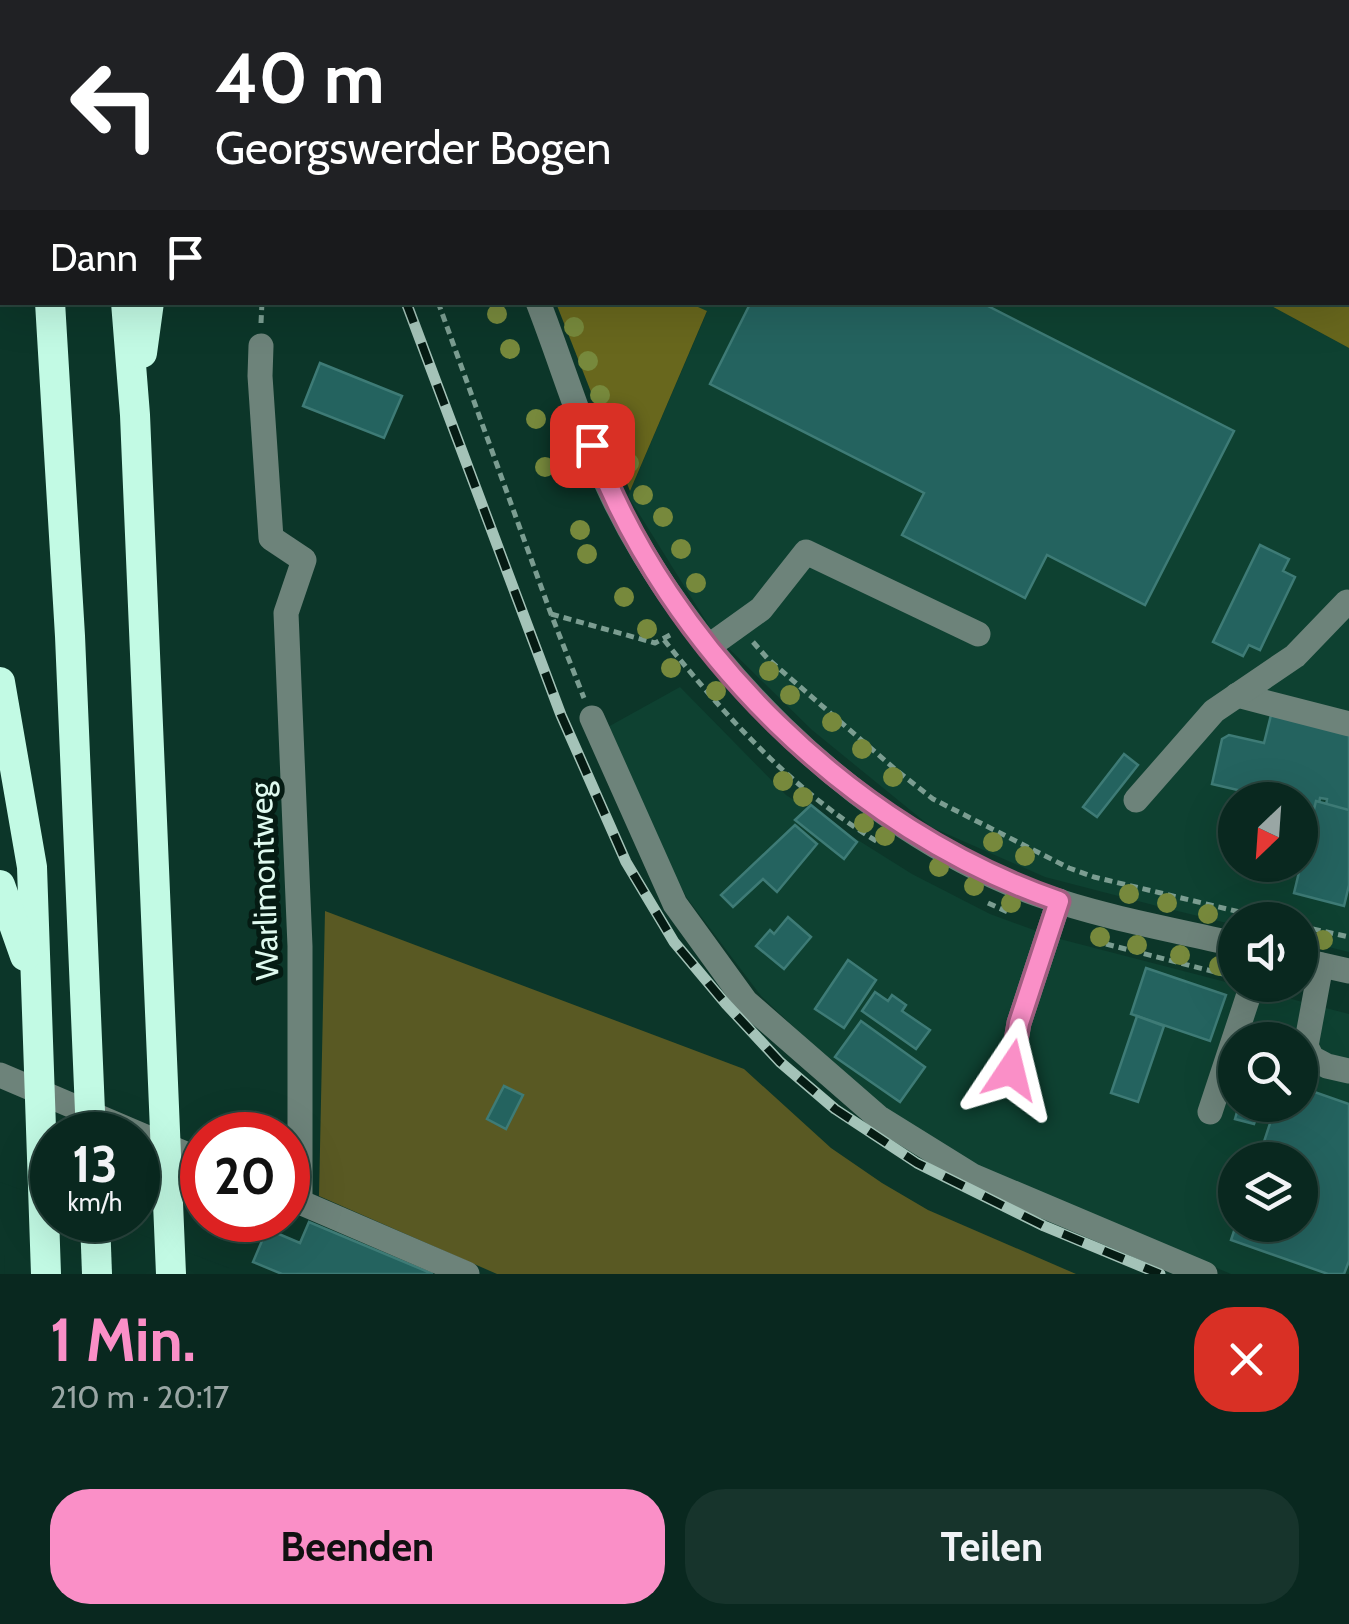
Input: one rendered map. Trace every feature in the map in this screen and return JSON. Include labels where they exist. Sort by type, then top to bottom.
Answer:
[{"type":"highway","points":[[50,305],[71,655],[90,1112]]},
{"type":"highway","points":[[126,305],[135,415],[171,1274]]},
{"type":"highway","points":[[135,415],[148,305]]},
{"type":"highway","points":[[0,682],[32,867],[46,1274]]},
{"type":"highway","points":[[0,885],[34,982]]},
{"type":"highway","points":[[96,1242],[97,1274]]},
{"type":"street","points":[[539,305],[605,480],[639,546],[680,612],[774,719],[838,777],[894,820],[992,875],[1059,901],[1218,940]]},
{"type":"street","name":"Warlimontweg","points":[[261,346],[271,538],[304,560],[286,612],[300,946],[296,1112]]},
{"type":"street","points":[[708,647],[762,609],[806,552],[978,634]]},
{"type":"street","points":[[1136,800],[1214,711],[1294,656],[1349,603]]},
{"type":"street","points":[[1237,695],[1349,724]]},
{"type":"street","points":[[592,718],[675,904],[746,1002],[878,1117],[973,1176],[1205,1274]]},
{"type":"street","points":[[1011,1070],[1019,1023],[1059,901]]},
{"type":"street","points":[[1318,964],[1349,971]]},
{"type":"street","points":[[1210,1112],[1246,1002]]},
{"type":"street","points":[[1308,1002],[1306,1046],[1312,1058],[1349,1071]]},
{"type":"street","points":[[0,1075],[180,1152]]},
{"type":"street","points":[[310,1207],[466,1274]]},
{"type":"path","points":[[439,305],[592,718]]},
{"type":"path","points":[[551,614],[655,643],[664,640]]},
{"type":"path","points":[[738,626],[768,659],[934,799],[1069,868],[1218,907]]},
{"type":"path","points":[[1318,930],[1349,937]]},
{"type":"shaded area","points":[[557,305],[694,305],[707,311],[630,491]]},
{"type":"shaded area","points":[[693,305],[1270,305],[1349,348],[1349,952],[1318,944],[1318,902],[1218,902],[1218,921],[1045,877],[931,827],[812,730],[714,634],[628,496],[707,312]]},
{"type":"shaded area","points":[[1270,305],[1349,305],[1349,348]]},
{"type":"shaded area","points":[[680,687],[786,795],[912,874],[990,914],[1056,938],[1218,980],[1218,1002],[1303,1002],[1349,1014],[1349,1274],[1231,1274],[980,1168],[882,1110],[761,996],[687,898],[626,787],[606,728]]},
{"type":"shaded area","points":[[325,911],[744,1069],[831,1148],[882,1183],[928,1210],[1076,1274],[497,1274],[319,1196]]},
{"type":"pier","points":[[0,1182],[30,1193],[30,1242],[160,1242],[229,1268],[229,1274],[5,1274],[4,1255],[0,1253]]},
{"type":"building","points":[[750,305],[986,305],[1234,431],[1145,605],[1047,555],[1025,598],[902,535],[924,493],[710,384]]},
{"type":"building","points":[[320,363],[402,396],[384,438],[303,406]]},
{"type":"building","points":[[1260,545],[1289,559],[1283,571],[1295,577],[1260,650],[1249,645],[1243,656],[1213,642]]},
{"type":"building","points":[[1271,715],[1349,733],[1349,811],[1326,806],[1327,799],[1320,798],[1318,809],[1318,782],[1212,784],[1222,739],[1229,735],[1264,743]]},
{"type":"building","points":[[1124,754],[1138,765],[1097,817],[1083,807]]},
{"type":"building","points":[[1318,802],[1349,810],[1349,885],[1344,906],[1294,893],[1297,882],[1318,882]]},
{"type":"building","points":[[811,805],[857,842],[844,859],[795,820]]},
{"type":"building","points":[[795,825],[817,844],[777,892],[763,879],[733,907],[721,895]]},
{"type":"building","points":[[788,917],[811,937],[784,969],[756,946],[770,930],[774,934]]},
{"type":"building","points":[[848,960],[876,980],[844,1028],[815,1009]]},
{"type":"building","points":[[1146,968],[1218,992],[1218,1002],[1224,1002],[1210,1041],[1131,1014]]},
{"type":"building","points":[[875,992],[888,1001],[892,995],[906,1005],[902,1011],[930,1030],[916,1049],[862,1011]]},
{"type":"building","points":[[1137,1016],[1164,1026],[1138,1102],[1111,1093]]},
{"type":"building","points":[[861,1021],[925,1067],[900,1102],[835,1057]]},
{"type":"building","points":[[504,1086],[523,1095],[506,1129],[487,1119]]},
{"type":"building","points":[[1318,1093],[1349,1104],[1349,1261],[1344,1274],[1328,1274],[1237,1242],[1318,1242],[1318,1142],[1264,1142],[1270,1122],[1318,1122]]},
{"type":"building","points":[[310,1222],[433,1274],[282,1274],[253,1262],[261,1242],[310,1242]]},
{"type":"railway","points":[[407,305],[561,715],[626,862],[674,942],[780,1062],[835,1109],[917,1163],[1044,1226],[1160,1274]]},
{"type":"route","points":[[592,445],[639,546],[680,612],[774,719],[838,777],[894,820],[992,875],[1059,901],[1019,1023],[1011,1070]]}]
